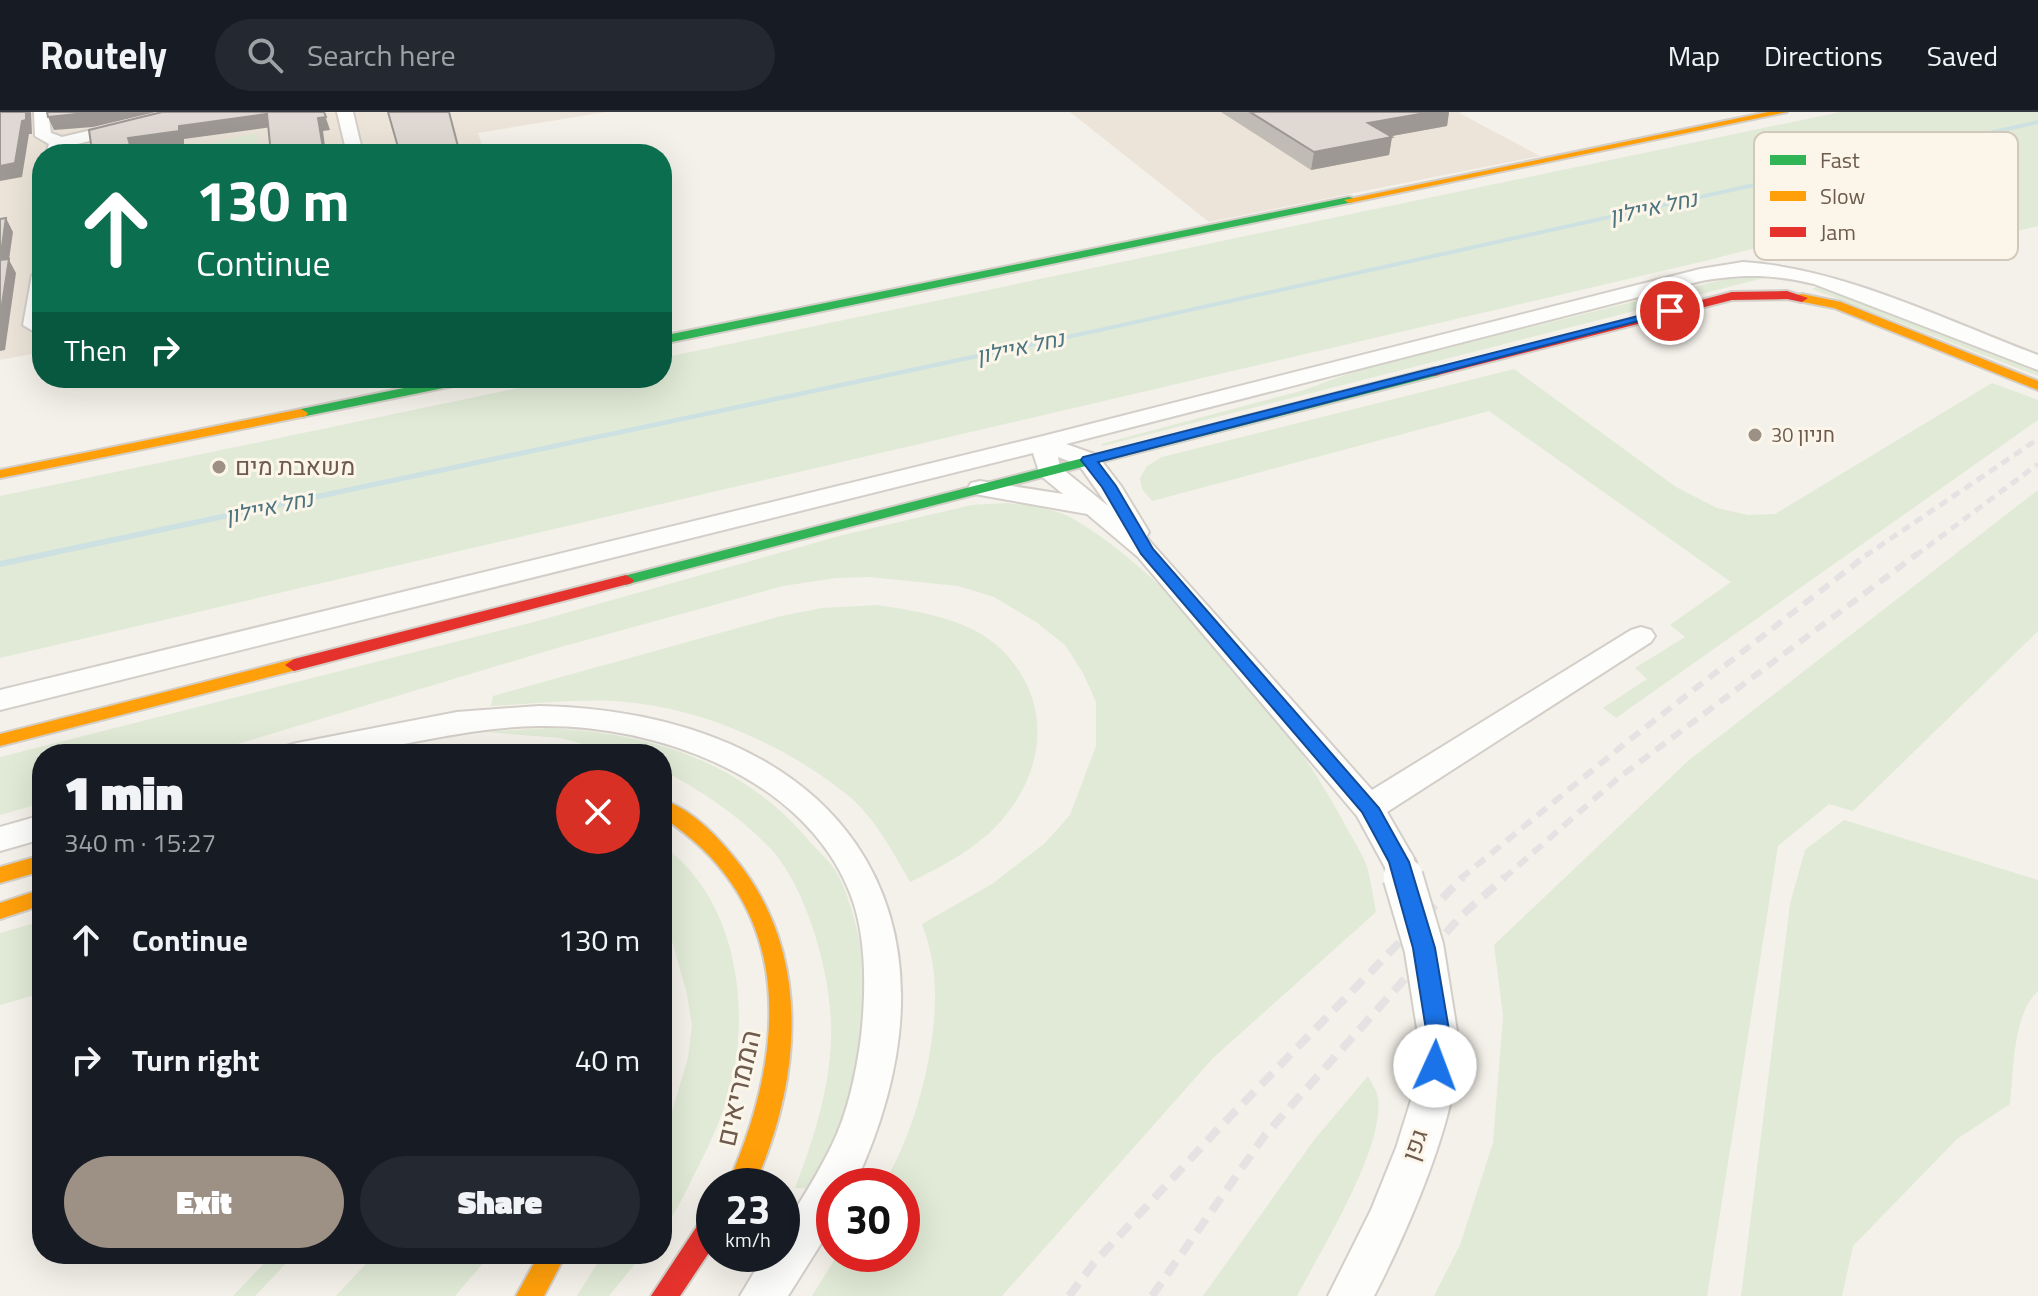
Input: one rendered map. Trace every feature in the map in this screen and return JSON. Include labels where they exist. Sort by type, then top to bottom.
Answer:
[{"type":"street","points":[[73,144],[189,112]]},
{"type":"street","points":[[345,112],[353,144]]},
{"type":"street","points":[[672,338],[1782,112]]},
{"type":"street","points":[[41,113],[43,136],[53,144]]},
{"type":"street","points":[[0,700],[1043,443],[1700,275],[1743,268],[1779,270],[1820,279],[2038,363]]},
{"type":"street","points":[[0,740],[1716,300],[1760,294],[1806,298],[1837,305],[2038,386]]},
{"type":"street","points":[[0,474],[424,388]]},
{"type":"street","points":[[1043,443],[1088,460],[1109,486],[1147,551]]},
{"type":"street","points":[[1043,443],[1049,470],[1147,551]]},
{"type":"street","points":[[980,488],[1039,496],[1097,509]]},
{"type":"street","name":"גפן","points":[[1147,551],[1369,808],[1399,862],[1424,948],[1438,1036],[1432,1095],[1373,1255],[1350,1296]]},
{"type":"street","points":[[1369,808],[1641,636]]},
{"type":"street","points":[[342,744],[481,719],[563,717],[619,721],[669,733],[719,750],[766,774],[801,801],[842,848],[868,894],[881,960],[884,1002],[876,1066],[860,1128],[823,1205],[762,1296]]},
{"type":"street","name":"הממריאים","points":[[672,814],[710,841],[757,903],[774,944],[784,1012],[783,1025],[773,1091],[748,1168]]},
{"type":"street","points":[[0,839],[32,830]]},
{"type":"street","points":[[0,875],[32,866]]},
{"type":"street","points":[[0,911],[32,900]]},
{"type":"street","points":[[664,1296],[696,1249]]},
{"type":"street","points":[[517,1296],[546,1264]]},
{"type":"street","points":[[529,1296],[547,1264]]},
{"type":"shaded area","points":[[0,112],[606,112],[478,133],[482,144],[32,144],[32,354],[0,360]]},
{"type":"shaded area","points":[[1070,112],[1462,112],[1459,113],[1540,156],[1209,222]]},
{"type":"green space","points":[[1840,112],[2038,112],[2038,226],[2018,231],[2018,132],[1754,132],[1754,248],[0,658],[0,496],[519,388],[672,388],[672,356]]},
{"type":"green space","points":[[256,133],[257,144],[208,144]]},
{"type":"green space","points":[[1768,277],[1103,446],[1101,444],[1304,390],[1361,369],[1726,279]]},
{"type":"green space","points":[[1822,284],[2038,367],[2038,376],[1812,289]]},
{"type":"green space","points":[[1514,369],[1676,487],[1717,508],[1748,515],[1775,514],[1992,383],[2038,400],[2038,420],[1616,718],[1603,708],[1647,679],[1635,668],[1685,637],[1670,625],[1731,582],[1489,411],[1152,501],[1142,489],[1140,478],[1147,466],[1162,457]]},
{"type":"green space","points":[[2038,490],[2038,631],[1853,811],[1829,804],[1778,846],[1707,1296],[1434,1296],[1460,1245],[1493,1143],[1503,1016],[1494,945],[1689,760]]},
{"type":"green space","points":[[1007,503],[1043,508],[1077,521],[1114,546],[1152,578],[1190,615],[1261,698],[1320,782],[1358,847],[1371,882],[1376,912],[1213,1058],[1002,1296],[812,1296],[827,1272],[920,1272],[920,1168],[892,1168],[917,1107],[931,1046],[935,986],[931,955],[922,924],[992,884],[1045,843],[1070,815],[1096,746],[1096,702],[1083,673],[1065,645],[1036,622],[994,597],[958,586],[869,577],[836,578],[783,586],[557,648],[237,744],[51,744],[534,622],[843,535],[972,505]]},
{"type":"green space","points":[[877,605],[943,618],[989,639],[1018,670],[1030,691],[1036,713],[1038,736],[1035,758],[1016,801],[981,840],[947,863],[910,882],[876,826],[850,797],[798,760],[739,731],[646,704],[568,701],[491,706],[493,696],[781,616],[822,608]]},
{"type":"green space","points":[[547,728],[586,731],[654,744],[583,744],[560,738],[484,732]]},
{"type":"green space","points":[[32,749],[32,806],[0,815],[0,757]]},
{"type":"green space","points":[[672,750],[725,772],[784,815],[835,871],[845,890],[856,925],[866,983],[866,1038],[862,1060],[839,1127],[821,1168],[816,1168],[812,1189],[800,1188],[800,1174],[814,1134],[830,1060],[831,1018],[823,966],[807,912],[784,866],[758,836],[732,814],[672,776]]},
{"type":"green space","points":[[1844,820],[2038,880],[2038,991],[2023,1014],[2019,1029],[2010,1104],[1957,1139],[1853,1246],[1842,1296],[1741,1296],[1790,904],[1805,850]]},
{"type":"green space","points":[[672,853],[686,865],[719,917],[730,946],[739,1009],[734,1071],[723,1110],[672,1217],[672,1111],[688,1058],[692,1026],[687,994],[672,942]]},
{"type":"green space","points":[[32,924],[32,996],[0,1005],[0,933]]},
{"type":"green space","points":[[1368,1076],[1378,1098],[1378,1119],[1372,1144],[1349,1198],[1297,1296],[1203,1296],[1314,1140]]},
{"type":"green space","points":[[263,1264],[285,1264],[255,1296],[233,1296]]},
{"type":"green space","points":[[366,1264],[482,1264],[455,1296],[336,1296]]},
{"type":"green space","points":[[597,1264],[635,1264],[609,1296],[577,1296]]},
{"type":"building","points":[[0,112],[26,112],[26,120],[22,121],[15,163],[0,166]]},
{"type":"building","points":[[47,112],[95,112],[48,117]]},
{"type":"building","points":[[162,112],[324,112],[326,117],[318,118],[322,144],[270,144],[267,114],[179,126],[179,131],[128,138],[130,144],[91,144],[89,130]]},
{"type":"building","points":[[388,112],[449,112],[457,144],[397,144]]},
{"type":"building","points":[[1250,112],[1431,112],[1368,123],[1392,137],[1314,152]]},
{"type":"building","points":[[6,218],[0,260],[0,219]]},
{"type":"building","points":[[9,259],[0,317],[0,260]]},
{"type":"waterway","name":"נחל איילון","points":[[1993,132],[2038,122]]},
{"type":"waterway","name":"נחל איילון","points":[[0,564],[1100,330],[1754,185]]},
{"type":"railway","points":[[1865,556],[2038,439]]},
{"type":"railway","points":[[1915,556],[2038,464]]},
{"type":"railway","points":[[1460,879],[1628,741],[1868,554]]},
{"type":"railway","points":[[1503,879],[1617,779],[1917,554]]},
{"type":"railway","points":[[1069,1296],[1094,1263],[1221,1126],[1463,877]]},
{"type":"railway","points":[[1152,1296],[1265,1135],[1461,916],[1505,877]]},
{"type":"traffic: fast","points":[[672,338],[1349,200]]},
{"type":"traffic: fast","points":[[626,580],[1434,372]]},
{"type":"traffic: fast","points":[[301,413],[424,388]]},
{"type":"traffic: slow","points":[[1349,200],[1782,112]]},
{"type":"traffic: slow","points":[[1802,298],[1837,305],[2038,386]]},
{"type":"traffic: slow","points":[[0,474],[301,413]]},
{"type":"traffic: slow","points":[[0,740],[294,665]]},
{"type":"traffic: slow","points":[[672,814],[706,838],[734,870],[766,928],[775,958],[781,990],[779,1056],[767,1113],[748,1168]]},
{"type":"traffic: slow","points":[[0,875],[32,866]]},
{"type":"traffic: slow","points":[[0,911],[32,900]]},
{"type":"traffic: slow","points":[[529,1296],[547,1264]]},
{"type":"traffic: jam","points":[[1434,372],[1732,296],[1787,295],[1802,298]]},
{"type":"traffic: jam","points":[[294,665],[626,580]]},
{"type":"traffic: jam","points":[[664,1296],[696,1249]]},
{"type":"place","name":"חניון 30","points":[[1755,435]]},
{"type":"place","name":"משאבת מים","points":[[219,467]]},
{"type":"route","points":[[1435,1066],[1438,1036],[1424,948],[1399,862],[1369,808],[1147,551],[1109,486],[1088,460],[1670,311]]}]
